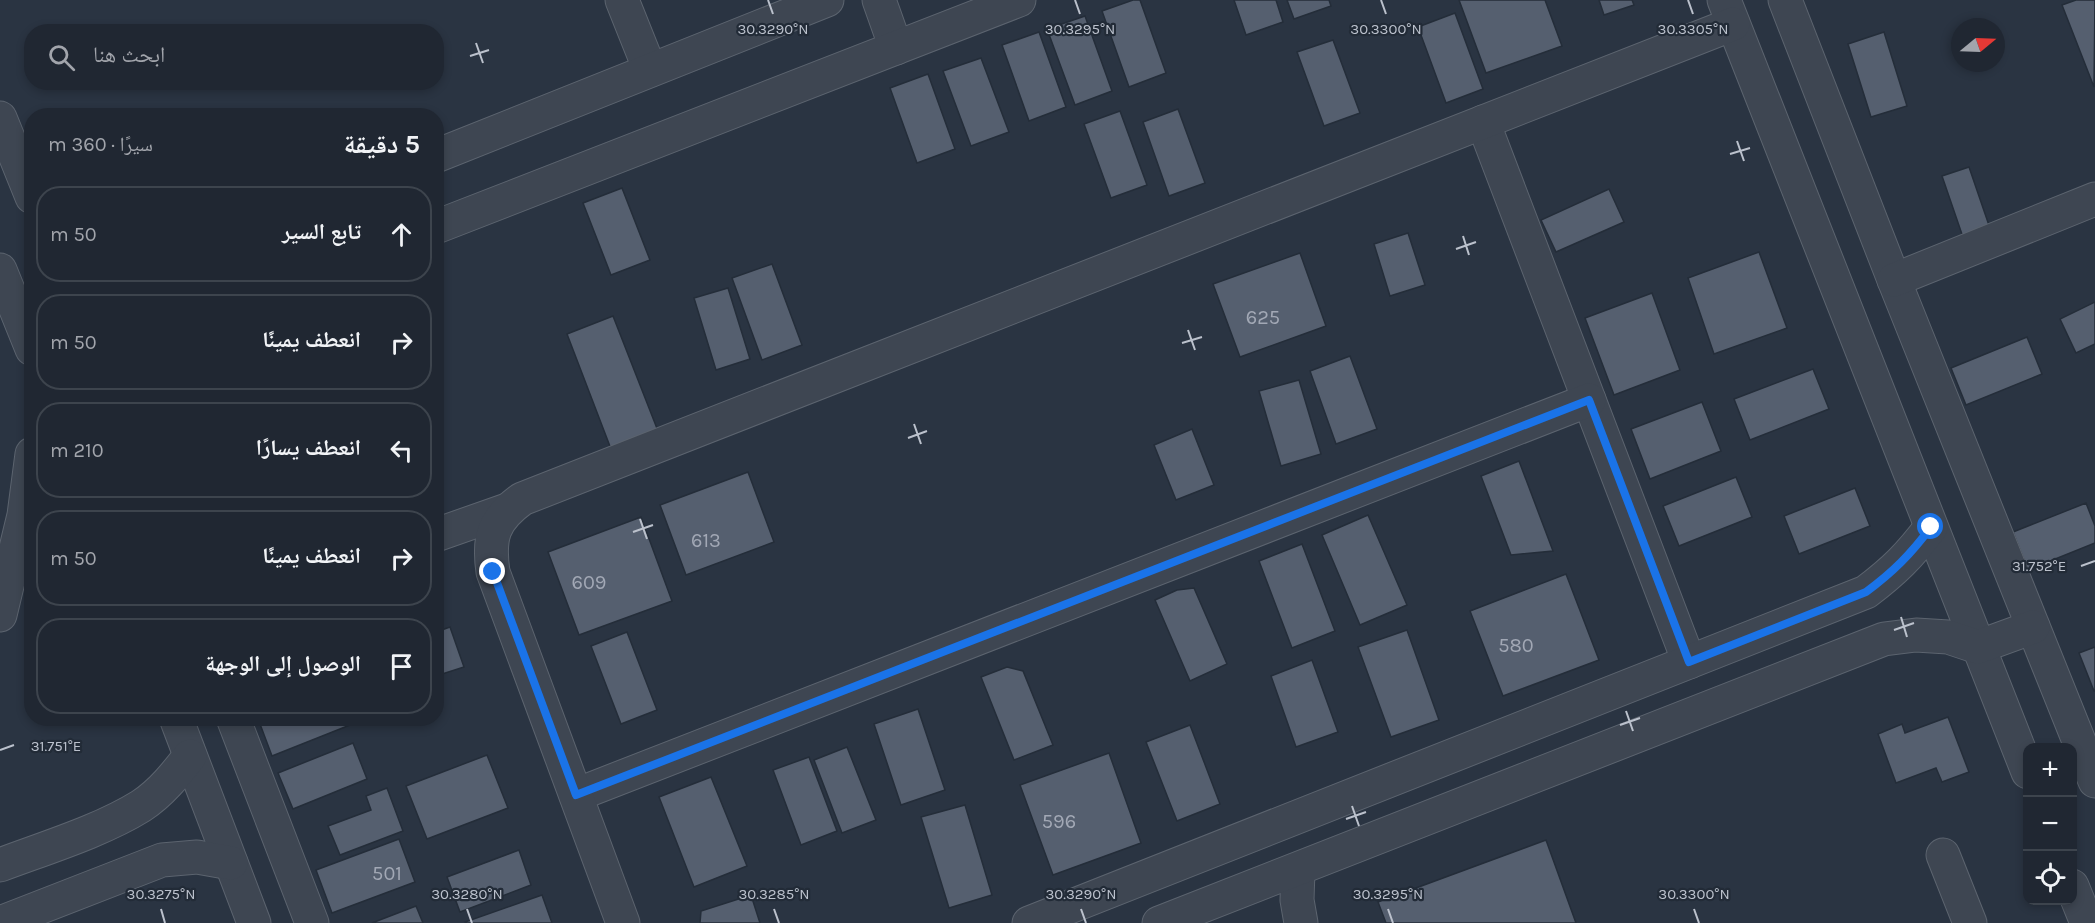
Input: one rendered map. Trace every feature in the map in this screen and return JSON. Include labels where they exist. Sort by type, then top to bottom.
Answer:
[{"type":"street","points":[[622,0],[650,70]]},
{"type":"street","points":[[444,153],[827,0]]},
{"type":"street","points":[[879,0],[896,48]]},
{"type":"street","points":[[444,224],[1019,0]]},
{"type":"street","points":[[1785,0],[2095,781]]},
{"type":"street","points":[[444,532],[507,510],[522,499],[1483,122],[1728,12],[2023,760]]},
{"type":"street","points":[[0,118],[24,177]]},
{"type":"street","points":[[1483,122],[1689,662]]},
{"type":"street","points":[[1894,279],[2095,199]]},
{"type":"street","points":[[0,270],[24,329]]},
{"type":"street","points":[[576,795],[1589,400]]},
{"type":"street","points":[[507,510],[495,528],[492,538],[490,549],[493,572],[623,923]]},
{"type":"street","points":[[0,615],[24,515]]},
{"type":"street","points":[[1029,923],[1866,592],[1890,575],[1912,553],[1931,527]]},
{"type":"street","points":[[1866,592],[1884,639]]},
{"type":"street","points":[[1159,923],[1207,915],[1298,870],[1884,639],[1916,634],[1948,637],[1978,647],[2033,627]]},
{"type":"street","points":[[179,726],[254,923]]},
{"type":"street","points":[[236,726],[312,923]]},
{"type":"street","points":[[0,865],[113,821],[143,805],[169,783],[190,756]]},
{"type":"street","points":[[1943,855],[1970,923]]},
{"type":"street","points":[[0,923],[162,860],[197,857],[231,863]]},
{"type":"street","points":[[1298,870],[1297,900],[1301,923]]},
{"type":"street","points":[[2077,897],[2087,923]]},
{"type":"building","points":[[1133,0],[1140,0],[1166,73],[1129,87],[1102,11]]},
{"type":"building","points":[[1234,0],[1276,0],[1283,22],[1246,35]]},
{"type":"building","points":[[1287,0],[1329,0],[1331,6],[1294,19]]},
{"type":"building","points":[[1459,0],[1545,0],[1562,46],[1486,73]]},
{"type":"building","points":[[1599,0],[1632,0],[1634,5],[1604,15]]},
{"type":"building","points":[[2076,0],[2095,0],[2094,87],[2062,5]]},
{"type":"building","points":[[1455,13],[1483,89],[1446,103],[1418,27]]},
{"type":"building","points":[[1085,16],[1112,91],[1075,105],[1047,29]]},
{"type":"building","points":[[1039,32],[1066,107],[1029,121],[1002,45]]},
{"type":"building","points":[[1884,32],[1907,106],[1871,117],[1848,44]]},
{"type":"building","points":[[1333,40],[1360,113],[1324,126],[1297,52]]},
{"type":"building","points":[[981,58],[1009,132],[971,146],[943,71]]},
{"type":"building","points":[[928,74],[955,149],[917,163],[890,88]]},
{"type":"building","points":[[1178,109],[1205,183],[1169,196],[1143,122]]},
{"type":"building","points":[[1120,111],[1147,185],[1111,198],[1084,124]]},
{"type":"building","points":[[1969,167],[1993,237],[1966,246],[1942,176]]},
{"type":"building","points":[[622,188],[650,260],[611,275],[583,203]]},
{"type":"building","points":[[1609,189],[1624,222],[1556,252],[1541,220]]},
{"type":"building","points":[[1408,233],[1425,285],[1390,296],[1374,244]]},
{"type":"building","points":[[1759,252],[1787,328],[1714,354],[1688,278]]},
{"type":"building","points":[[1300,253],[1326,326],[1240,357],[1213,284]]},
{"type":"building","points":[[772,264],[802,345],[762,360],[732,278]]},
{"type":"building","points":[[728,288],[750,359],[716,370],[694,298]]},
{"type":"building","points":[[1652,293],[1680,370],[1614,395],[1585,318]]},
{"type":"building","points":[[2095,302],[2095,344],[2076,353],[2060,319]]},
{"type":"building","points":[[613,316],[658,431],[611,449],[567,334]]},
{"type":"building","points":[[2027,337],[2042,374],[1966,405],[1951,368]]},
{"type":"building","points":[[1350,356],[1377,429],[1336,444],[1310,371]]},
{"type":"building","points":[[1813,369],[1829,409],[1750,440],[1734,399]]},
{"type":"building","points":[[1299,380],[1321,454],[1281,466],[1259,391]]},
{"type":"building","points":[[1702,402],[1721,451],[1650,479],[1631,429]]},
{"type":"building","points":[[1192,429],[1214,485],[1176,500],[1154,445]]},
{"type":"building","points":[[1519,461],[1553,551],[1511,555],[1481,476]]},
{"type":"building","points":[[748,472],[774,542],[686,575],[660,505]]},
{"type":"building","points":[[1736,477],[1752,517],[1679,546],[1663,506]]},
{"type":"building","points":[[1855,488],[1870,526],[1799,554],[1784,516]]},
{"type":"building","points":[[2086,503],[2095,526],[2095,543],[2028,570],[2013,532]]},
{"type":"building","points":[[1368,515],[1407,605],[1360,625],[1322,535]]},
{"type":"building","points":[[641,517],[672,601],[579,635],[548,552]]},
{"type":"building","points":[[1302,544],[1335,631],[1292,648],[1259,561]]},
{"type":"building","points":[[1566,574],[1599,660],[1503,696],[1470,611]]},
{"type":"building","points":[[1194,588],[1227,664],[1190,681],[1155,600],[1177,590]]},
{"type":"building","points":[[450,627],[464,667],[444,673],[444,629]]},
{"type":"building","points":[[1407,630],[1439,720],[1391,737],[1358,647]]},
{"type":"building","points":[[627,632],[657,710],[621,724],[591,646]]},
{"type":"building","points":[[2095,647],[2095,691],[2094,691],[2079,653]]},
{"type":"building","points":[[1312,660],[1338,732],[1296,747],[1271,676]]},
{"type":"building","points":[[1007,667],[1023,671],[1053,745],[1014,760],[981,677]]},
{"type":"building","points":[[918,709],[945,790],[901,805],[874,724]]},
{"type":"building","points":[[1948,717],[1969,772],[1942,782],[1936,768],[1896,783],[1878,734],[1902,724],[1905,733]]},
{"type":"building","points":[[1190,725],[1220,804],[1177,821],[1146,742]]},
{"type":"building","points":[[261,726],[347,726],[272,756]]},
{"type":"building","points":[[353,743],[367,779],[293,809],[278,773]]},
{"type":"building","points":[[847,747],[876,820],[842,833],[814,760]]},
{"type":"building","points":[[1109,753],[1141,843],[1053,875],[1020,785]]},
{"type":"building","points":[[487,755],[508,808],[427,839],[406,786]]},
{"type":"building","points":[[809,757],[837,831],[801,845],[773,770]]},
{"type":"building","points":[[711,777],[747,866],[694,887],[659,797]]},
{"type":"building","points":[[387,788],[403,831],[340,855],[328,826],[371,810],[366,796]]},
{"type":"building","points":[[965,805],[992,895],[949,908],[921,817]]},
{"type":"building","points":[[399,839],[415,882],[332,913],[316,870]]},
{"type":"building","points":[[1546,840],[1576,923],[1386,923],[1378,902]]},
{"type":"building","points":[[519,850],[531,885],[460,912],[447,877]]},
{"type":"building","points":[[542,895],[552,923],[465,922]]},
{"type":"building","points":[[751,895],[760,923],[700,923],[701,911]]},
{"type":"building","points":[[416,906],[423,923],[372,923]]},
{"type":"route","points":[[493,572],[576,795],[1589,400],[1689,662],[1866,592],[1890,575],[1912,553],[1931,527]]}]
